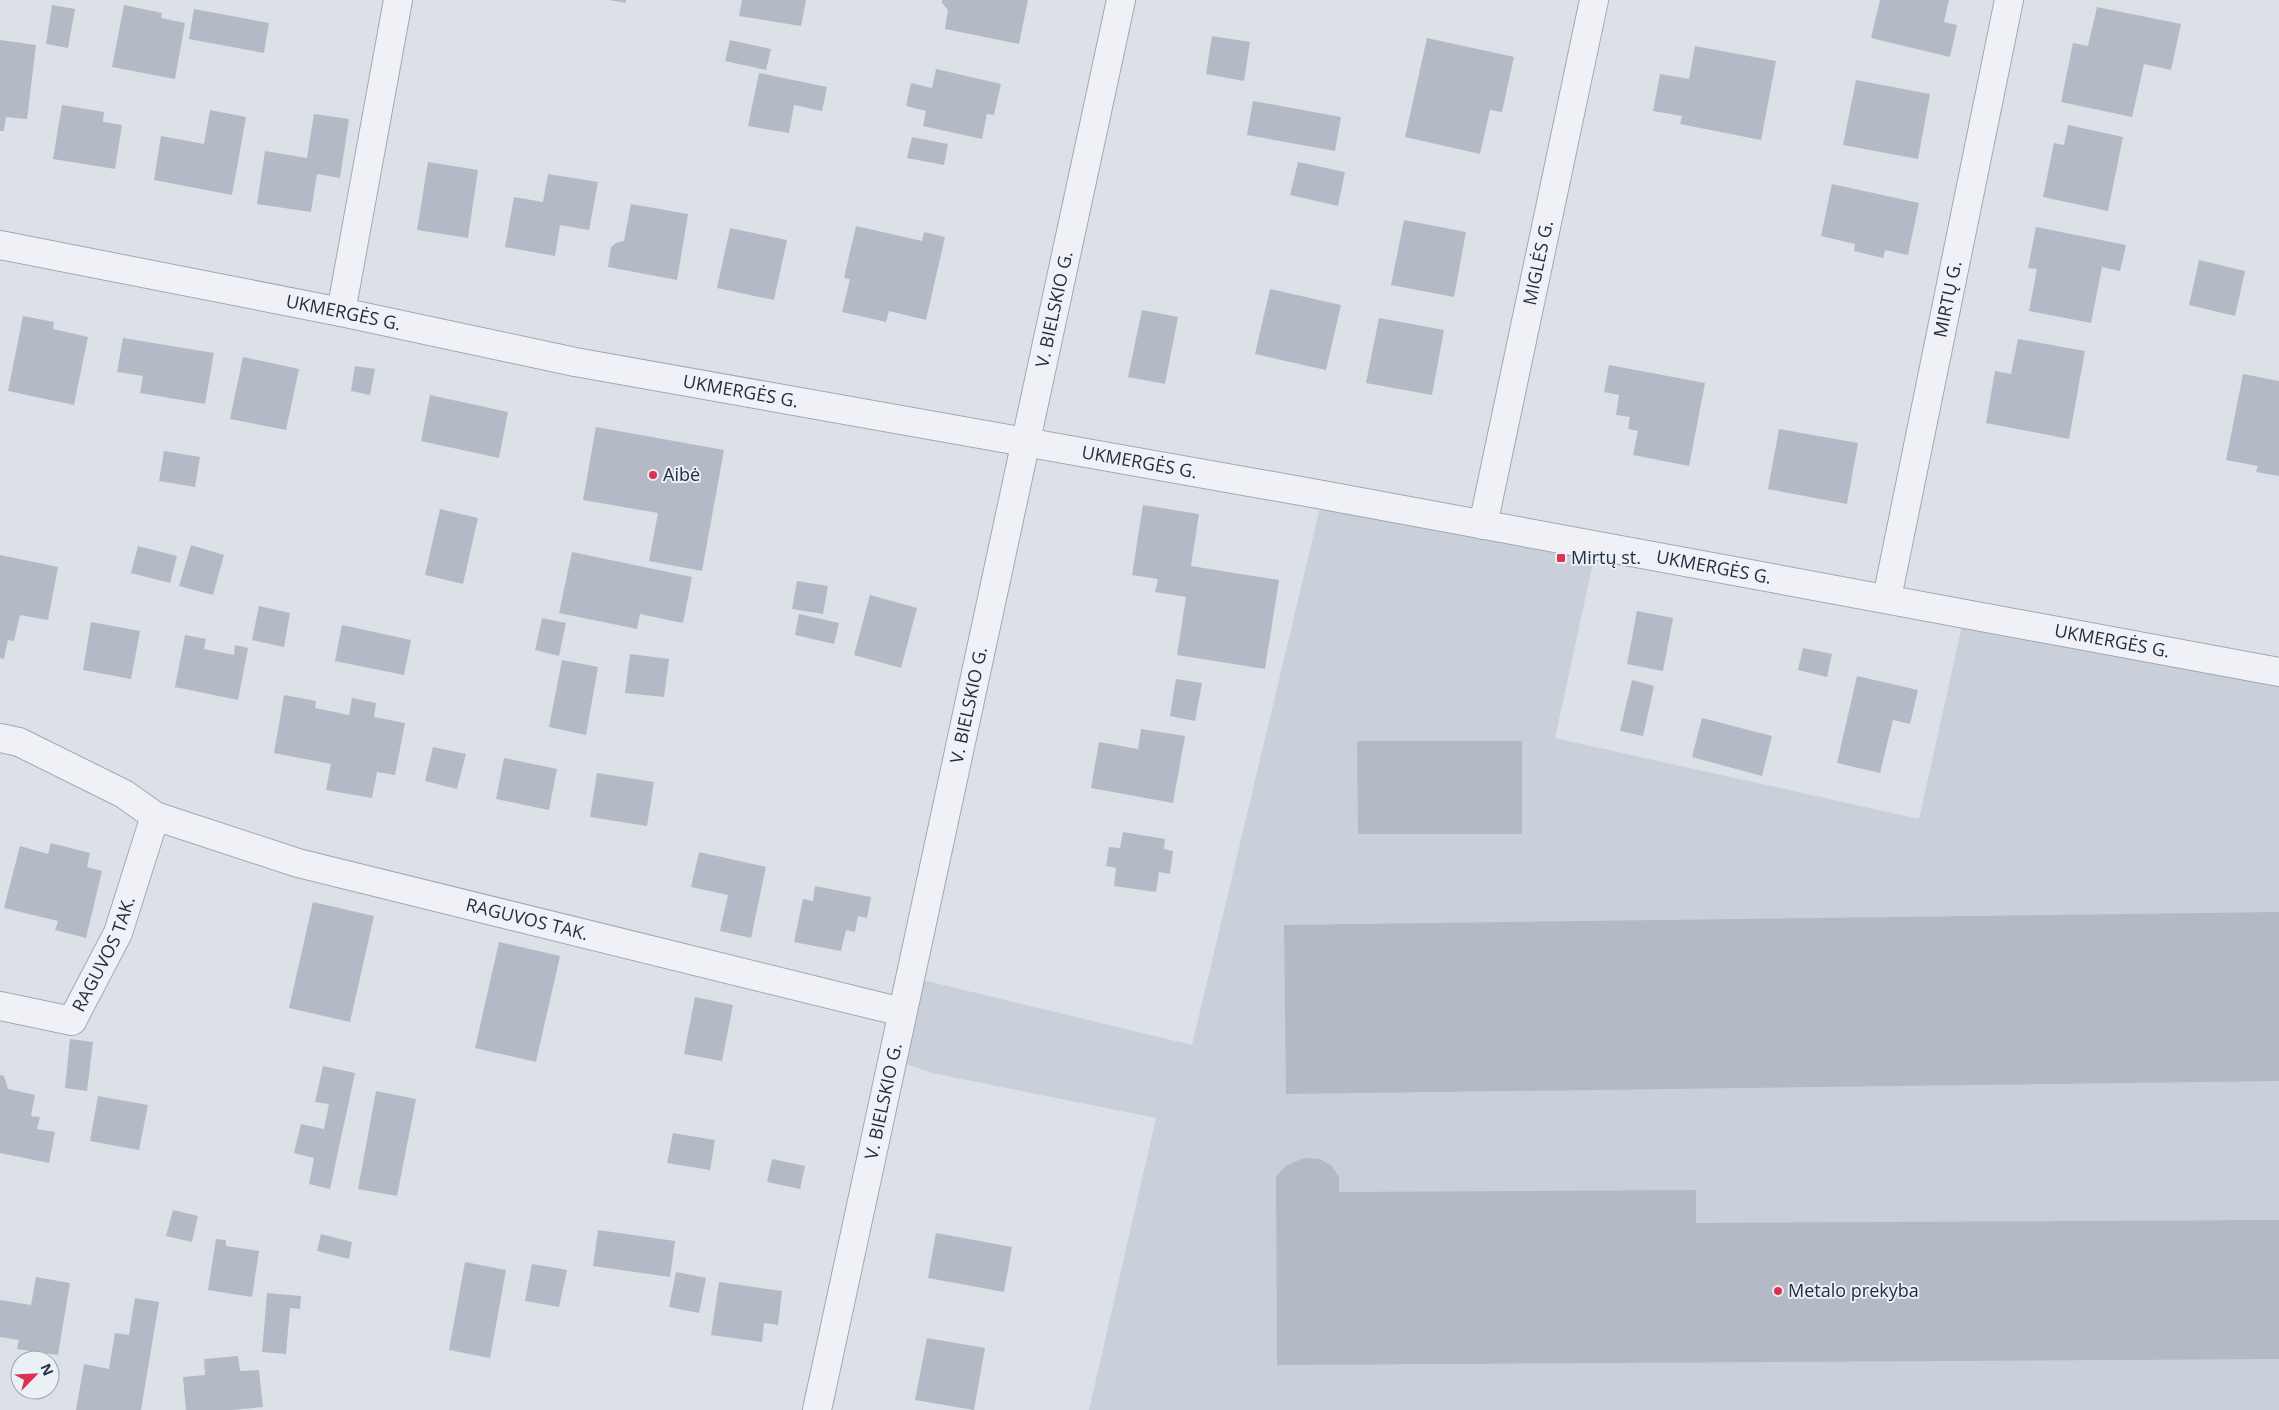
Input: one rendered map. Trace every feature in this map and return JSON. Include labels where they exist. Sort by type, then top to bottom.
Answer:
[{"type":"street","points":[[341,312],[398,0]]},
{"type":"street","name":"V. BIELSKIO G.","points":[[817,1410],[1121,0]]},
{"type":"street","name":"MIGLĖS G.","points":[[1483,526],[1594,0]]},
{"type":"street","name":"MIRTŲ G.","points":[[1886,598],[2009,0]]},
{"type":"street","name":"UKMERGĖS G.","points":[[0,245],[341,312],[575,362],[1026,441],[1483,526],[1886,598],[2279,672]]},
{"type":"street","name":"RAGUVOS TAK.","points":[[0,738],[19,742],[124,794],[155,816],[298,863],[902,1012]]},
{"type":"street","name":"RAGUVOS TAK.","points":[[0,1006],[72,1021],[118,933],[155,816]]},
{"type":"shaded area","points":[[1323,495],[1597,545],[1555,738],[1919,819],[1965,612],[2279,672],[2279,1410],[1089,1410],[1156,1118],[932,1073],[892,1059],[910,977],[1192,1045]]},
{"type":"building","points":[[609,0],[626,0],[626,3]]},
{"type":"building","points":[[742,0],[806,0],[801,26],[739,16]]},
{"type":"building","points":[[942,0],[1028,0],[1019,44],[945,29],[948,10],[942,3]]},
{"type":"building","points":[[1880,0],[1949,0],[1944,22],[1957,25],[1950,57],[1871,38]]},
{"type":"building","points":[[52,5],[75,9],[68,48],[46,44]]},
{"type":"building","points":[[124,5],[162,13],[161,18],[185,23],[175,79],[112,67]]},
{"type":"building","points":[[2097,7],[2181,24],[2171,70],[2144,64],[2132,117],[2061,102],[2073,43],[2088,46]]},
{"type":"building","points":[[194,9],[269,23],[264,53],[189,39]]},
{"type":"building","points":[[1212,36],[1250,42],[1244,81],[1206,74]]},
{"type":"building","points":[[1427,38],[1514,57],[1502,112],[1490,110],[1480,154],[1405,137]]},
{"type":"building","points":[[0,40],[36,45],[27,119],[6,117],[4,131],[0,131]]},
{"type":"building","points":[[730,40],[771,49],[766,70],[725,61]]},
{"type":"building","points":[[1695,46],[1776,61],[1761,140],[1680,124],[1682,116],[1653,111],[1660,74],[1689,79]]},
{"type":"building","points":[[936,69],[1001,84],[994,115],[987,114],[982,139],[923,126],[926,111],[906,106],[911,83],[932,88]]},
{"type":"building","points":[[759,73],[827,87],[822,111],[794,105],[789,133],[748,126]]},
{"type":"building","points":[[1856,80],[1930,94],[1918,159],[1843,145]]},
{"type":"building","points":[[1253,101],[1341,117],[1335,151],[1247,135]]},
{"type":"building","points":[[62,105],[104,112],[103,122],[122,125],[115,169],[53,159]]},
{"type":"building","points":[[210,110],[246,117],[232,195],[154,180],[161,136],[204,144]]},
{"type":"building","points":[[314,114],[349,119],[340,178],[317,174],[311,212],[257,204],[265,151],[307,158]]},
{"type":"building","points":[[2068,125],[2123,137],[2108,211],[2043,197],[2054,143],[2064,145]]},
{"type":"building","points":[[912,137],[948,144],[944,165],[907,158]]},
{"type":"building","points":[[428,162],[478,170],[468,238],[417,230]]},
{"type":"building","points":[[1298,162],[1345,172],[1338,206],[1290,195]]},
{"type":"building","points":[[548,174],[598,182],[589,230],[560,225],[555,256],[505,247],[514,197],[543,202]]},
{"type":"building","points":[[1832,184],[1919,203],[1908,255],[1885,250],[1883,258],[1854,251],[1855,244],[1821,236]]},
{"type":"building","points":[[631,204],[688,214],[677,280],[608,267],[611,247],[616,243],[624,241]]},
{"type":"building","points":[[1404,220],[1466,232],[1454,297],[1391,285]]},
{"type":"building","points":[[856,226],[922,241],[924,232],[945,237],[926,320],[889,311],[886,322],[842,312],[850,279],[844,278]]},
{"type":"building","points":[[2036,227],[2126,245],[2120,271],[2102,267],[2091,323],[2029,311],[2037,269],[2028,268]]},
{"type":"building","points":[[730,228],[787,240],[774,300],[717,288]]},
{"type":"building","points":[[2199,260],[2245,271],[2235,316],[2189,305]]},
{"type":"building","points":[[1270,289],[1341,305],[1326,370],[1255,354]]},
{"type":"building","points":[[1142,310],[1178,317],[1165,384],[1128,377]]},
{"type":"building","points":[[23,316],[54,322],[53,329],[88,337],[74,405],[8,391]]},
{"type":"building","points":[[1379,318],[1444,330],[1432,395],[1366,383]]},
{"type":"building","points":[[123,338],[214,353],[205,404],[140,393],[143,376],[117,372]]},
{"type":"building","points":[[2018,339],[2085,351],[2069,439],[1986,423],[1995,371],[2011,374]]},
{"type":"building","points":[[243,357],[299,369],[286,430],[230,419]]},
{"type":"building","points":[[1609,365],[1705,383],[1689,466],[1633,455],[1638,431],[1628,429],[1630,417],[1616,415],[1619,395],[1604,392]]},
{"type":"building","points":[[355,366],[375,369],[370,395],[351,391]]},
{"type":"building","points":[[2243,374],[2279,381],[2279,476],[2256,472],[2258,466],[2226,460]]},
{"type":"building","points":[[430,395],[508,412],[499,458],[421,441]]},
{"type":"building","name":"Aibė","points":[[596,427],[724,450],[702,571],[649,561],[658,513],[583,500]]},
{"type":"building","points":[[1779,429],[1858,443],[1847,504],[1768,489]]},
{"type":"building","points":[[164,451],[200,457],[195,487],[159,481]]},
{"type":"building","points":[[1143,505],[1199,514],[1191,566],[1279,580],[1265,669],[1177,655],[1186,597],[1155,592],[1158,579],[1132,575]]},
{"type":"building","points":[[440,509],[478,518],[463,584],[425,575]]},
{"type":"building","points":[[191,545],[224,555],[213,595],[179,586]]},
{"type":"building","points":[[138,546],[177,556],[170,583],[131,573]]},
{"type":"building","points":[[572,552],[692,577],[683,623],[640,614],[637,629],[559,613]]},
{"type":"building","points":[[0,555],[58,567],[48,620],[20,615],[14,641],[8,640],[4,659],[0,658]]},
{"type":"building","points":[[797,581],[828,586],[823,614],[792,609]]},
{"type":"building","points":[[870,595],[917,608],[901,668],[854,655]]},
{"type":"building","points":[[259,606],[290,613],[284,647],[252,640]]},
{"type":"building","points":[[1637,611],[1673,618],[1663,671],[1627,664]]},
{"type":"building","points":[[799,614],[839,623],[834,644],[795,635]]},
{"type":"building","points":[[542,618],[566,623],[559,656],[535,650]]},
{"type":"building","points":[[91,622],[140,631],[131,679],[83,670]]},
{"type":"building","points":[[342,625],[411,640],[404,675],[335,661]]},
{"type":"building","points":[[185,635],[206,639],[204,649],[234,655],[235,645],[248,648],[238,700],[175,687]]},
{"type":"building","points":[[1803,648],[1832,654],[1827,677],[1798,670]]},
{"type":"building","points":[[630,654],[669,659],[664,697],[625,693]]},
{"type":"building","points":[[562,660],[598,667],[586,735],[549,727]]},
{"type":"building","points":[[1857,676],[1918,690],[1910,724],[1893,720],[1880,773],[1837,763]]},
{"type":"building","points":[[1176,679],[1202,683],[1195,721],[1170,716]]},
{"type":"building","points":[[1632,680],[1654,686],[1643,736],[1620,731]]},
{"type":"building","points":[[284,695],[316,701],[315,708],[349,715],[352,698],[376,703],[374,717],[405,723],[395,775],[377,772],[372,798],[326,790],[331,764],[274,753]]},
{"type":"building","points":[[1702,718],[1772,736],[1762,776],[1692,757]]},
{"type":"building","points":[[1141,729],[1185,736],[1173,803],[1091,788],[1099,742],[1138,749]]},
{"type":"building","points":[[1357,741],[1522,741],[1522,834],[1358,834]]},
{"type":"building","points":[[433,747],[466,754],[457,789],[425,781]]},
{"type":"building","points":[[504,758],[557,769],[549,810],[496,799]]},
{"type":"building","points":[[597,773],[654,782],[647,826],[590,817]]},
{"type":"building","points":[[1123,832],[1165,839],[1164,849],[1173,851],[1170,874],[1159,872],[1156,892],[1114,886],[1116,868],[1106,866],[1109,847],[1120,848]]},
{"type":"building","points":[[51,843],[90,853],[87,867],[102,871],[86,938],[55,930],[58,921],[4,908],[20,846],[48,854]]},
{"type":"building","points":[[699,852],[766,867],[751,938],[720,931],[728,895],[691,887]]},
{"type":"building","points":[[815,886],[871,897],[867,918],[858,916],[855,932],[846,930],[841,951],[794,942],[803,899],[813,901]]},
{"type":"building","points":[[313,902],[374,916],[350,1022],[289,1008]]},
{"type":"building","points":[[2279,912],[2279,1081],[1286,1094],[1284,925]]},
{"type":"building","points":[[499,942],[560,956],[536,1062],[475,1048]]},
{"type":"building","points":[[695,997],[733,1005],[722,1061],[684,1054]]},
{"type":"building","points":[[70,1039],[93,1042],[87,1091],[65,1088]]},
{"type":"building","points":[[323,1066],[355,1073],[330,1189],[309,1184],[314,1158],[294,1153],[301,1124],[324,1129],[329,1104],[315,1102]]},
{"type":"building","points":[[0,1075],[4,1076],[8,1089],[35,1095],[31,1116],[40,1117],[37,1129],[55,1132],[49,1163],[0,1153]]},
{"type":"building","points":[[376,1091],[416,1099],[397,1196],[358,1189]]},
{"type":"building","points":[[98,1096],[148,1105],[139,1150],[90,1141]]},
{"type":"building","points":[[673,1133],[715,1140],[710,1170],[667,1163]]},
{"type":"building","name":"Metalo prekyba","points":[[1304,1158],[1320,1159],[1332,1166],[1339,1177],[1339,1192],[1696,1190],[1696,1223],[2279,1220],[2279,1359],[1277,1365],[1276,1177],[1286,1166]]},
{"type":"building","points":[[772,1159],[805,1166],[800,1189],[767,1182]]},
{"type":"building","points":[[173,1210],[198,1216],[192,1242],[166,1236]]},
{"type":"building","points":[[598,1230],[675,1241],[670,1277],[593,1266]]},
{"type":"building","points":[[936,1233],[1012,1247],[1004,1292],[928,1278]]},
{"type":"building","points":[[321,1234],[352,1242],[349,1259],[317,1251]]},
{"type":"building","points":[[216,1239],[226,1240],[226,1246],[259,1251],[252,1297],[208,1290]]},
{"type":"building","points":[[465,1262],[506,1270],[490,1358],[449,1350]]},
{"type":"building","points":[[532,1264],[567,1270],[559,1307],[525,1301]]},
{"type":"building","points":[[676,1272],[706,1278],[699,1313],[669,1307]]},
{"type":"building","points":[[36,1277],[70,1283],[59,1350],[17,1349],[19,1340],[0,1337],[0,1300],[31,1305]]},
{"type":"building","points":[[719,1282],[782,1291],[778,1325],[764,1323],[762,1342],[711,1335]]},
{"type":"building","points":[[267,1293],[301,1296],[300,1309],[290,1308],[286,1354],[262,1352]]},
{"type":"building","points":[[135,1298],[159,1302],[141,1410],[76,1410],[84,1364],[109,1369],[115,1333],[129,1335]]},
{"type":"building","points":[[927,1338],[985,1348],[974,1410],[915,1400]]},
{"type":"building","points":[[238,1356],[240,1371],[259,1370],[263,1407],[232,1410],[186,1410],[183,1377],[205,1375],[204,1359]]},
{"type":"place","name":"Aibė","points":[[653,475]]},
{"type":"place","name":"Mirtų st.","points":[[1561,558]]},
{"type":"place","name":"Metalo prekyba","points":[[1778,1291]]}]
